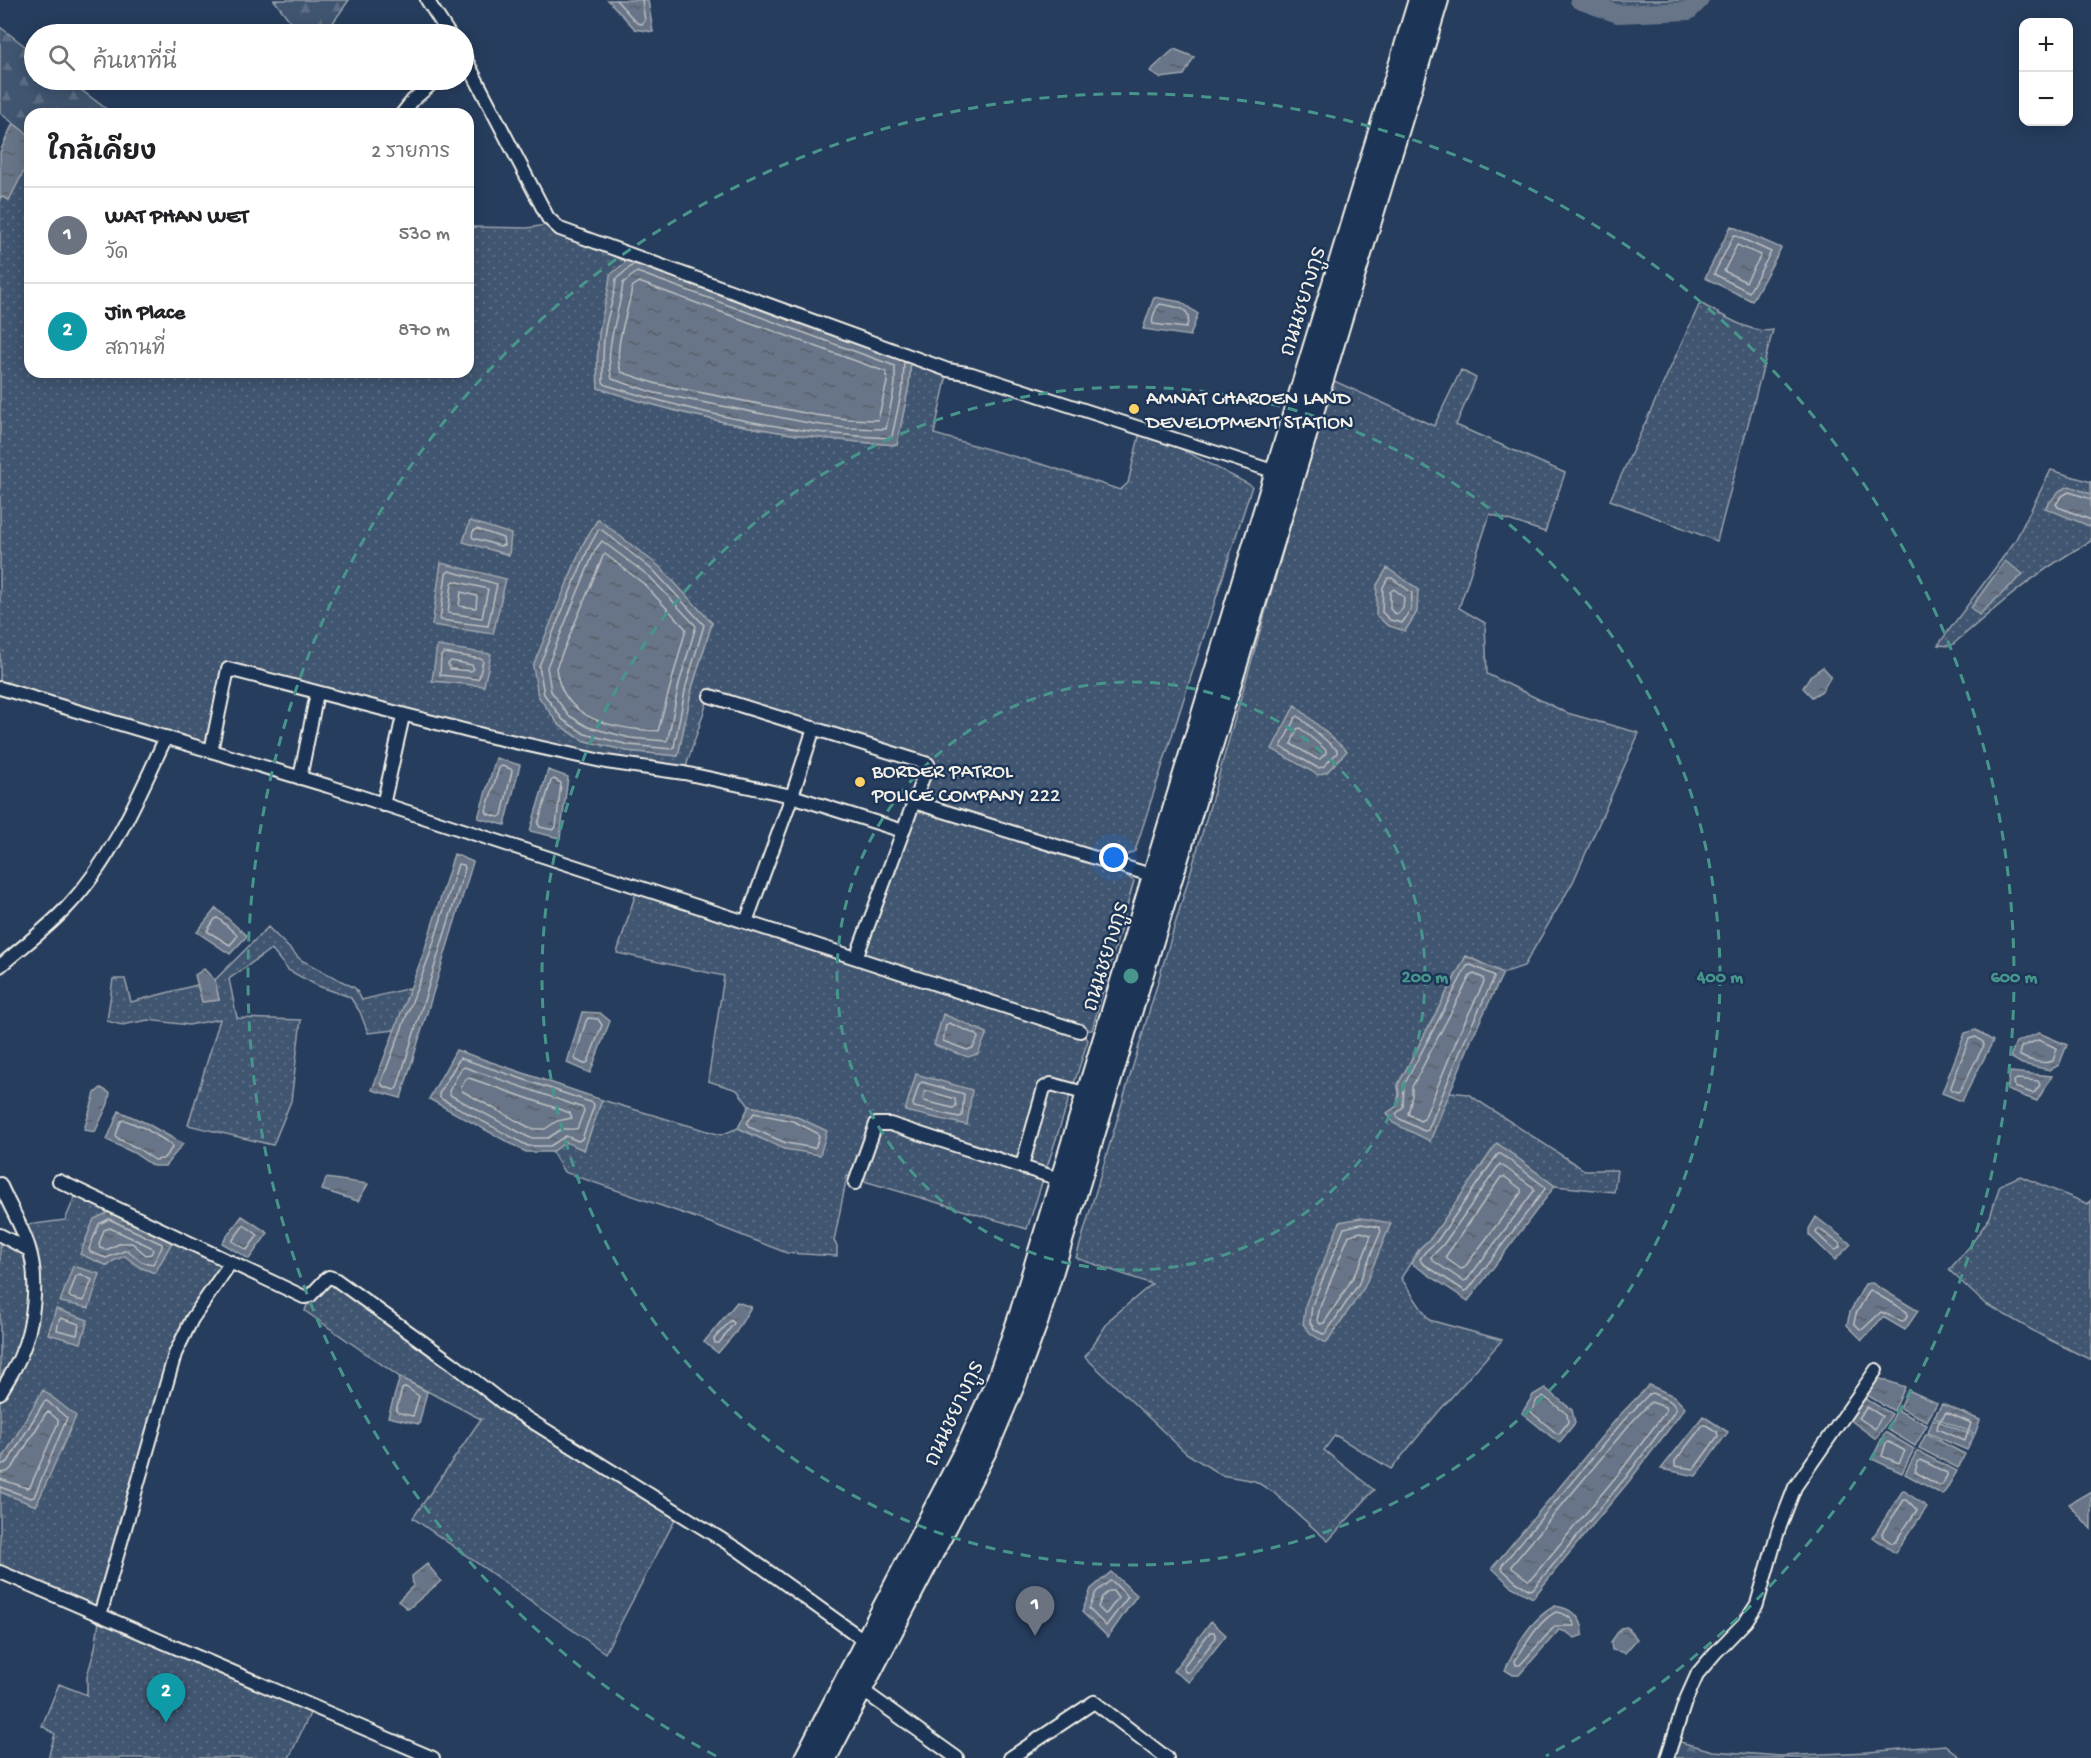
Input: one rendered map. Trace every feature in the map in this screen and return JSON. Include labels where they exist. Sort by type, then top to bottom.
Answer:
[{"type":"highway","name":"ถนนชยางกูร","points":[[805,1758],[970,1440],[998,1378],[1088,1094],[1147,931],[1154,876],[1419,0]]},
{"type":"highway","name":"ถนนชยางกูร","points":[[826,1758],[987,1449],[1038,1320],[1147,931],[1438,0]]},
{"type":"street","points":[[427,0],[443,24]]},
{"type":"street","points":[[474,75],[548,218],[560,230],[948,370],[972,374],[1276,472]]},
{"type":"street","points":[[407,108],[424,90]]},
{"type":"street","points":[[211,751],[228,669],[403,716],[606,762],[684,773],[792,796],[903,831]]},
{"type":"street","points":[[0,688],[300,778],[1080,1031]]},
{"type":"street","points":[[300,778],[317,693]]},
{"type":"street","points":[[710,696],[928,764],[856,958]]},
{"type":"street","points":[[383,805],[403,716]]},
{"type":"street","points":[[746,921],[792,796],[814,728]]},
{"type":"street","points":[[0,966],[40,934],[70,904],[95,872],[119,833],[166,737]]},
{"type":"street","points":[[914,802],[1154,876]]},
{"type":"street","points":[[1022,1166],[1044,1088],[1052,1084],[1088,1094]]},
{"type":"street","points":[[855,1183],[876,1124],[890,1124],[1062,1180]]},
{"type":"street","points":[[59,1181],[304,1297],[310,1296],[329,1277],[335,1279],[452,1363],[507,1406],[737,1549],[865,1641]]},
{"type":"street","points":[[0,1184],[29,1250],[33,1280],[30,1325],[20,1358],[0,1393]]},
{"type":"street","points":[[0,1235],[29,1250]]},
{"type":"street","points":[[100,1615],[175,1354],[192,1319],[231,1262]]},
{"type":"street","points":[[1667,1758],[1685,1702],[1698,1673],[1746,1621],[1756,1605],[1778,1531],[1795,1487],[1876,1370]]},
{"type":"street","points":[[0,1572],[434,1758]]},
{"type":"street","points":[[860,1691],[869,1695],[957,1758]]},
{"type":"street","points":[[1010,1758],[1094,1702],[1167,1758]]},
{"type":"green space","points":[[274,0],[349,0],[332,24],[292,24]]},
{"type":"green space","points":[[1579,0],[1700,0],[1689,11],[1618,14]]},
{"type":"green space","points":[[0,27],[24,45],[24,90],[81,90],[105,108],[24,108],[24,131],[0,113]]},
{"type":"green space","points":[[24,170],[24,378],[474,378],[474,227],[527,228],[553,224],[633,256],[610,276],[599,335],[598,388],[708,419],[783,433],[897,445],[909,385],[911,357],[948,370],[934,434],[1048,466],[1120,490],[1128,483],[1141,428],[1252,486],[1135,851],[1110,864],[1134,881],[1092,1030],[1081,1031],[1088,1040],[1027,1229],[847,1176],[834,1241],[837,1246],[837,1256],[787,1253],[708,1222],[564,1172],[552,1152],[566,1142],[584,1150],[602,1100],[721,1135],[738,1128],[784,1149],[795,1116],[749,1106],[737,1090],[708,1081],[724,976],[617,953],[638,886],[856,958],[928,765],[709,696],[684,773],[606,762],[228,669],[211,751],[0,688],[0,196],[9,199]],"holes":[[[598,519],[712,623],[692,688],[678,756],[627,751],[582,740],[561,600],[583,544]]]},
{"type":"green space","points":[[1700,303],[1745,326],[1764,331],[1773,330],[1717,541],[1610,500]]},
{"type":"green space","points":[[1461,370],[1476,378],[1456,425],[1565,473],[1545,532],[1490,514],[1459,608],[1485,623],[1487,674],[1567,713],[1639,733],[1573,882],[1524,966],[1503,973],[1466,956],[1398,1085],[1397,1106],[1430,1141],[1449,1092],[1468,1094],[1584,1170],[1617,1170],[1614,1192],[1555,1186],[1498,1144],[1432,1237],[1420,1248],[1401,1278],[1429,1320],[1502,1340],[1391,1469],[1335,1435],[1324,1450],[1374,1490],[1328,1541],[1273,1492],[1255,1481],[1221,1475],[1186,1453],[1085,1357],[1110,1319],[1152,1284],[1076,1258],[1201,837],[1332,380],[1434,426]]},
{"type":"green space","points":[[2051,470],[2091,482],[2091,541],[2035,577],[1951,646],[1938,645],[2015,541]]},
{"type":"green space","points":[[268,927],[301,960],[355,988],[362,1000],[410,988],[395,1030],[368,1033],[360,1012],[350,997],[318,986],[288,970],[271,949],[229,979],[237,1018],[301,1020],[291,1101],[273,1145],[188,1125],[220,1019],[189,1025],[148,1020],[122,1025],[107,1021],[113,979],[125,979],[131,1002],[197,985],[203,1002],[219,1000],[215,980]]},
{"type":"green space","points":[[2020,1176],[2088,1204],[2091,1200],[2091,1360],[1984,1303],[1949,1270],[1970,1246],[1990,1217],[2000,1185]]},
{"type":"green space","points":[[78,1190],[231,1262],[192,1319],[100,1615],[0,1572],[0,1235],[29,1249],[19,1226],[65,1220]]},
{"type":"green space","points":[[326,1279],[679,1512],[605,1653],[413,1518],[481,1419],[400,1377],[305,1311],[310,1296]]},
{"type":"green space","points":[[100,1615],[313,1707],[289,1758],[48,1758],[55,1734],[42,1726],[59,1684],[87,1695],[87,1676],[95,1648]]},
{"type":"green space","points":[[1673,1740],[1713,1751],[1780,1756],[1868,1752],[1945,1745],[1961,1758],[1667,1758]]},
{"type":"water","points":[[608,0],[648,0],[653,32],[635,29]]},
{"type":"water","points":[[1174,49],[1194,57],[1184,75],[1160,78],[1150,71]]},
{"type":"water","points":[[13,123],[24,131],[24,171],[9,200],[0,196],[0,152]]},
{"type":"water","points":[[1731,226],[1781,248],[1752,301],[1705,278]]},
{"type":"water","points":[[633,256],[911,357],[909,385],[897,445],[783,433],[708,419],[598,388],[599,335],[610,275]]},
{"type":"water","points":[[1154,297],[1181,302],[1198,314],[1190,336],[1143,329]]},
{"type":"water","points":[[2069,486],[2091,494],[2091,525],[2045,508],[2059,491]]},
{"type":"water","points":[[598,519],[660,567],[712,623],[692,688],[678,756],[627,751],[582,740],[559,725],[538,696],[533,666],[583,544]]},
{"type":"water","points":[[470,521],[511,534],[509,555],[463,542]]},
{"type":"water","points":[[2005,561],[2023,574],[1979,615],[1971,608]]},
{"type":"water","points":[[441,563],[506,579],[493,634],[432,625]]},
{"type":"water","points":[[1387,568],[1418,589],[1417,612],[1405,631],[1387,625],[1376,615],[1377,585]]},
{"type":"water","points":[[437,646],[491,654],[484,686],[432,681]]},
{"type":"water","points":[[1823,667],[1831,676],[1822,691],[1812,697],[1803,688],[1810,676]]},
{"type":"water","points":[[1295,705],[1347,751],[1327,772],[1318,775],[1272,749]]},
{"type":"water","points":[[496,758],[520,765],[505,825],[478,818]]},
{"type":"water","points":[[548,770],[568,777],[560,838],[530,831]]},
{"type":"water","points":[[454,854],[473,862],[401,1098],[372,1090],[424,952]]},
{"type":"water","points":[[216,908],[247,936],[230,954],[197,932]]},
{"type":"water","points":[[1466,956],[1503,973],[1472,1038],[1430,1141],[1393,1123],[1387,1113],[1397,1106],[1398,1085]]},
{"type":"water","points":[[204,969],[215,980],[219,1000],[202,1002],[195,975]]},
{"type":"water","points":[[582,1012],[600,1013],[610,1021],[590,1073],[567,1063]]},
{"type":"water","points":[[943,1014],[987,1033],[978,1054],[968,1057],[934,1045]]},
{"type":"water","points":[[1976,1030],[1993,1041],[1962,1101],[1942,1093],[1965,1033]]},
{"type":"water","points":[[2039,1033],[2067,1045],[2059,1065],[2050,1070],[2022,1064],[2010,1057],[2016,1042]]},
{"type":"water","points":[[456,1050],[602,1100],[584,1150],[566,1142],[552,1152],[526,1152],[429,1099]]},
{"type":"water","points":[[2010,1072],[2052,1076],[2037,1101],[2007,1090]]},
{"type":"water","points":[[916,1074],[972,1090],[967,1125],[905,1111]]},
{"type":"water","points":[[101,1088],[110,1093],[108,1104],[95,1132],[84,1130],[95,1093]]},
{"type":"water","points":[[749,1106],[795,1116],[827,1131],[820,1155],[784,1149],[738,1128]]},
{"type":"water","points":[[119,1111],[183,1144],[165,1166],[153,1166],[134,1153],[107,1140]]},
{"type":"water","points":[[1497,1143],[1555,1186],[1468,1301],[1411,1263],[1420,1248],[1432,1237]]},
{"type":"water","points":[[326,1178],[368,1184],[358,1201],[322,1190]]},
{"type":"water","points":[[109,1212],[172,1242],[155,1273],[139,1267],[125,1256],[108,1266],[80,1254],[94,1219]]},
{"type":"water","points":[[242,1216],[268,1233],[249,1259],[222,1243]]},
{"type":"water","points":[[1816,1217],[1851,1244],[1835,1260],[1809,1235],[1809,1229]]},
{"type":"water","points":[[1361,1218],[1391,1223],[1364,1288],[1326,1343],[1311,1334],[1303,1324],[1306,1303],[1340,1222]]},
{"type":"water","points":[[73,1266],[100,1274],[89,1308],[60,1302]]},
{"type":"water","points":[[1872,1283],[1918,1311],[1905,1330],[1883,1317],[1862,1340],[1847,1325],[1850,1312],[1865,1284]]},
{"type":"water","points":[[737,1302],[751,1307],[736,1332],[718,1353],[704,1342]]},
{"type":"water","points":[[56,1309],[88,1320],[81,1343],[48,1334]]},
{"type":"water","points":[[400,1377],[427,1392],[419,1424],[388,1417]]},
{"type":"water","points":[[1875,1379],[1905,1387],[1894,1411],[1867,1395]]},
{"type":"water","points":[[1649,1385],[1674,1396],[1685,1408],[1630,1480],[1533,1598],[1512,1587],[1492,1568],[1619,1416]]},
{"type":"water","points":[[1545,1388],[1572,1410],[1575,1423],[1559,1443],[1522,1413],[1533,1395]]},
{"type":"water","points":[[43,1390],[76,1416],[36,1506],[0,1492],[0,1463]]},
{"type":"water","points":[[1908,1390],[1937,1403],[1927,1421],[1900,1408]]},
{"type":"water","points":[[1864,1398],[1892,1414],[1876,1439],[1849,1419]]},
{"type":"water","points":[[1942,1404],[1980,1420],[1975,1434],[1934,1417]]},
{"type":"water","points":[[1897,1410],[1927,1425],[1915,1446],[1887,1429]]},
{"type":"water","points":[[1703,1416],[1728,1432],[1696,1476],[1661,1469]]},
{"type":"water","points":[[1933,1419],[1974,1436],[1967,1450],[1928,1433]]},
{"type":"water","points":[[1885,1432],[1914,1449],[1902,1473],[1872,1459]]},
{"type":"water","points":[[1926,1434],[1965,1454],[1958,1468],[1919,1448]]},
{"type":"water","points":[[1917,1451],[1957,1471],[1943,1495],[1905,1474]]},
{"type":"water","points":[[1903,1490],[1927,1507],[1895,1553],[1873,1537]]},
{"type":"water","points":[[2091,1491],[2091,1529],[2069,1504]]},
{"type":"water","points":[[427,1564],[441,1581],[408,1609],[398,1601],[413,1586],[412,1576]]},
{"type":"water","points":[[1111,1572],[1137,1595],[1108,1637],[1082,1612],[1091,1589]]},
{"type":"water","points":[[1555,1606],[1566,1609],[1579,1619],[1583,1635],[1575,1638],[1559,1630],[1519,1675],[1513,1675],[1505,1670],[1532,1625]]},
{"type":"water","points":[[1211,1621],[1226,1635],[1189,1682],[1173,1671]]},
{"type":"water","points":[[1627,1627],[1637,1639],[1625,1653],[1612,1650],[1611,1642],[1621,1628]]},
{"type":"waterway","points":[[1579,0],[1618,14],[1689,11],[1700,0]]},
{"type":"place","name":"AMNAT CHAROEN LAND DEVELOPMENT STATION","points":[[1134,409]]},
{"type":"place","name":"BORDER PATROL POLICE COMPANY 222","points":[[860,782]]},
{"type":"place","name":"WAT PHAN WET","points":[[1035,1636]]},
{"type":"place","name":"Jin Place","points":[[166,1723]]}]
